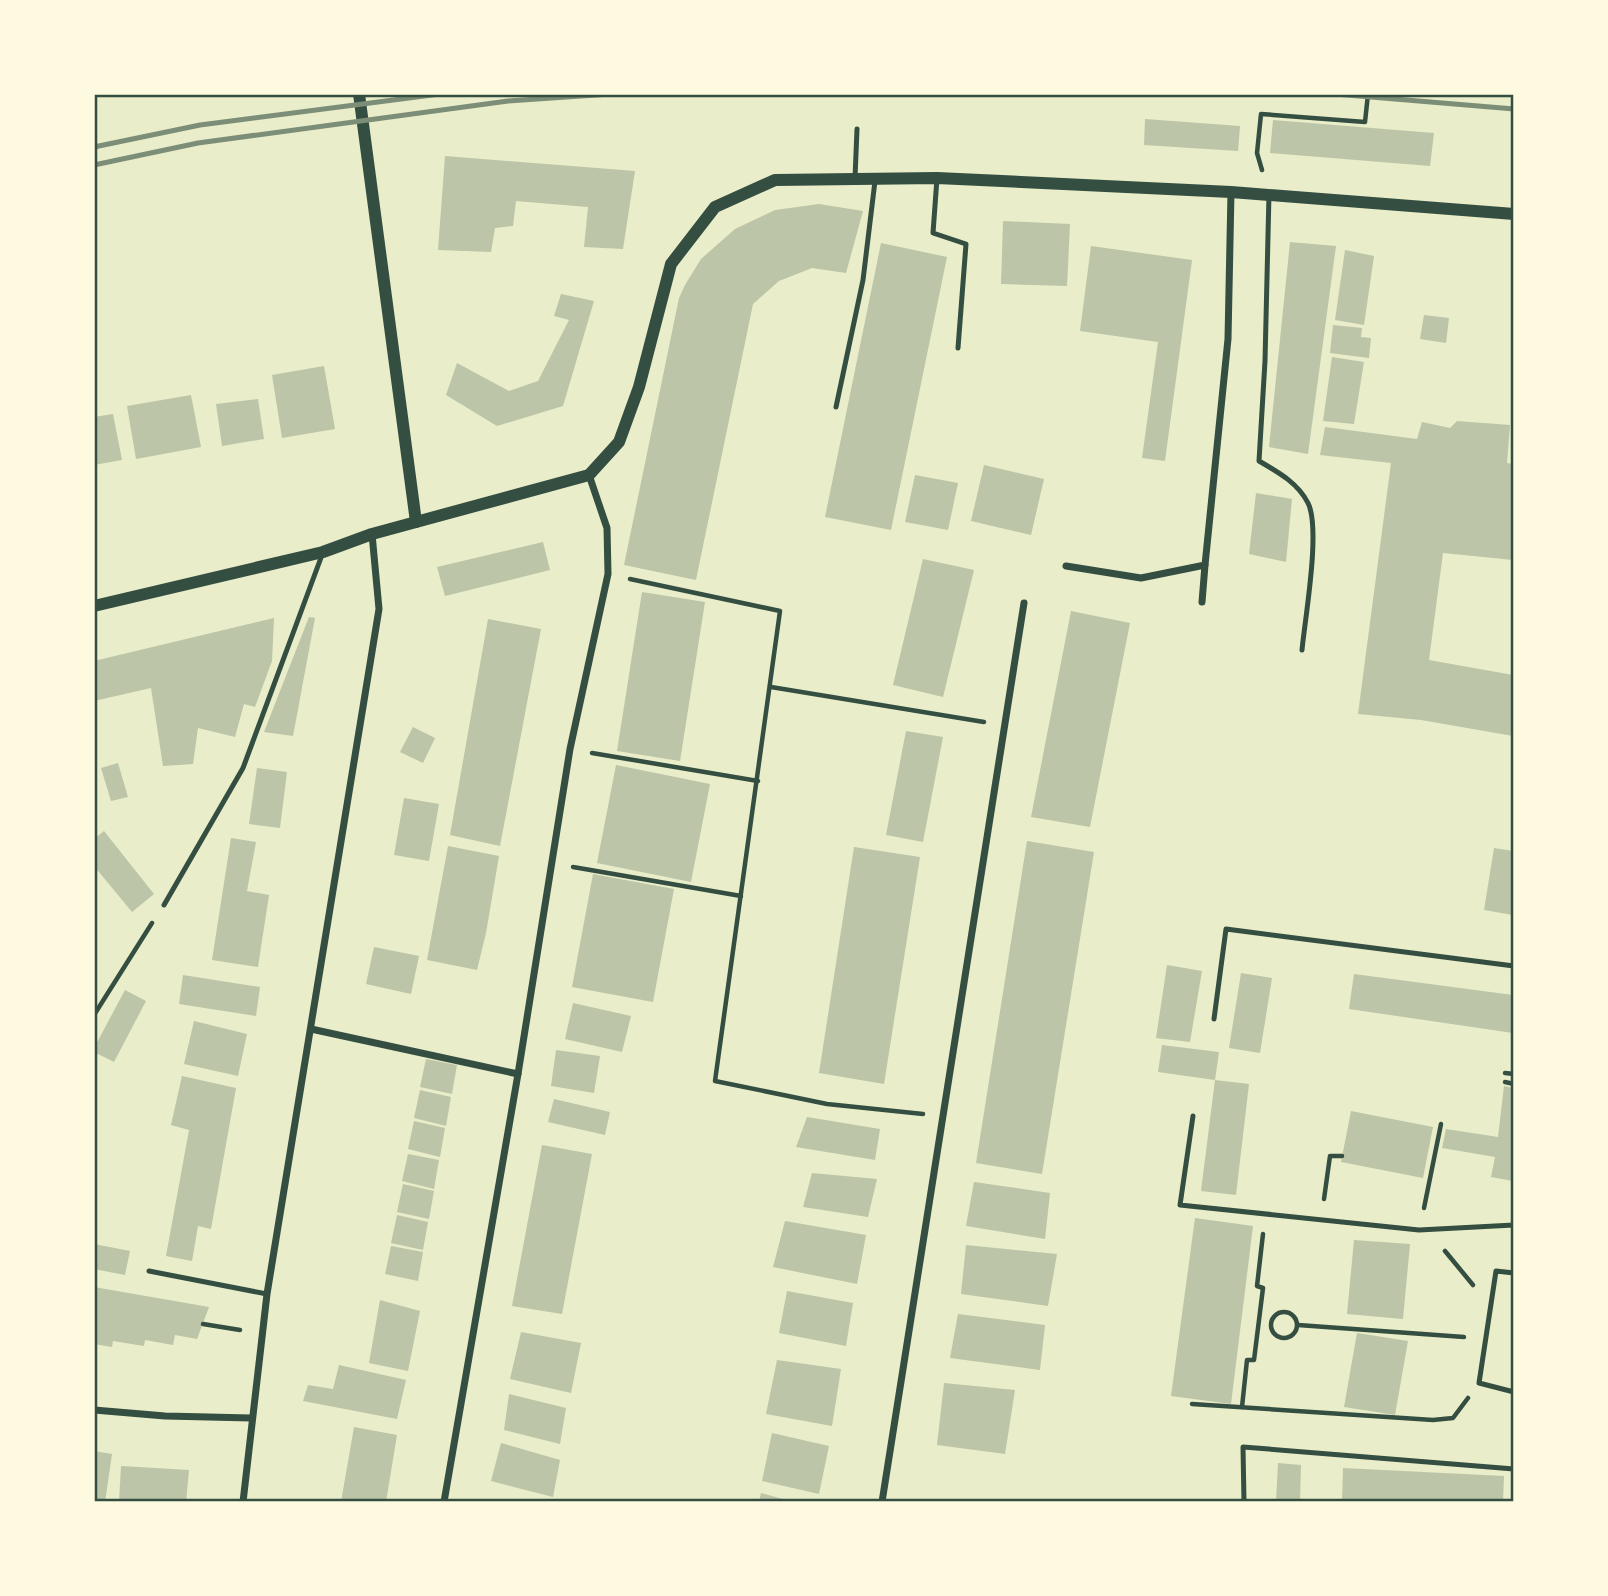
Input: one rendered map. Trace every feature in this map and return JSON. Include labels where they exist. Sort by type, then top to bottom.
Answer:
[{"type":"street","points":[[359,94],[416,522]]},
{"type":"street","points":[[94,606],[323,552],[372,534],[589,475],[619,442],[639,387],[671,264],[715,207],[775,180],[937,178],[1269,194],[1514,214]]},
{"type":"street","points":[[1202,602],[1228,339],[1231,192]]},
{"type":"street","points":[[444,1502],[518,1074],[570,749],[608,574],[607,528],[589,475]]},
{"type":"street","points":[[243,1502],[267,1294],[379,609],[372,534]]},
{"type":"street","points":[[1066,566],[1141,578],[1205,565]]},
{"type":"street","points":[[883,1502],[1024,603]]},
{"type":"street","points":[[311,1029],[518,1074]]},
{"type":"street","points":[[94,1410],[165,1416],[251,1418]]},
{"type":"lane","points":[[855,178],[857,129]]},
{"type":"lane","points":[[836,407],[863,280],[875,178]]},
{"type":"lane","points":[[937,178],[933,233],[966,244],[958,348]]},
{"type":"lane","points":[[1269,194],[1265,361],[1259,461],[1286,476],[1309,504],[1313,534],[1302,650]]},
{"type":"lane","points":[[164,905],[243,768],[323,552]]},
{"type":"lane","points":[[1214,1019],[1226,929],[1514,966]]},
{"type":"lane","points":[[1193,1116],[1180,1205],[1419,1230],[1514,1225]]},
{"type":"lane","points":[[149,1271],[267,1294]]},
{"type":"lane","points":[[1514,1273],[1496,1271],[1479,1383],[1514,1392]]},
{"type":"lane","points":[[1244,1502],[1243,1447],[1514,1469]]},
{"type":"path","points":[[1269,194],[1257,153],[1261,114],[1365,122],[1368,94]]},
{"type":"path","points":[[608,574],[780,611],[715,1081],[827,1104],[942,1116]]},
{"type":"path","points":[[771,687],[1004,725]]},
{"type":"path","points":[[570,749],[758,781]]},
{"type":"path","points":[[551,864],[741,896]]},
{"type":"path","points":[[94,1015],[164,905]]},
{"type":"path","points":[[1505,1073],[1514,1074]]},
{"type":"path","points":[[1505,1082],[1514,1084]]},
{"type":"path","points":[[1419,1230],[1441,1124]]},
{"type":"path","points":[[1321,1220],[1330,1156],[1342,1156]]},
{"type":"path","points":[[1242,1407],[1247,1360],[1254,1360],[1263,1288],[1257,1286],[1263,1234]]},
{"type":"path","points":[[1284,1311],[1294,1315],[1298,1325],[1294,1335],[1284,1339],[1274,1335],[1270,1325],[1274,1315],[1284,1311]]},
{"type":"path","points":[[1258,1323],[1270,1325]]},
{"type":"path","points":[[203,1324],[261,1334]]},
{"type":"path","points":[[1298,1325],[1486,1338]]},
{"type":"path","points":[[1192,1404],[1433,1420],[1453,1418],[1479,1383]]},
{"type":"building","points":[[1145,119],[1240,126],[1238,151],[1144,145]]},
{"type":"building","points":[[1273,120],[1434,133],[1430,166],[1270,153]]},
{"type":"building","points":[[445,156],[635,171],[623,249],[584,247],[588,207],[516,201],[513,226],[495,228],[491,252],[438,250]]},
{"type":"building","points":[[819,204],[863,211],[846,273],[812,268],[779,281],[753,304],[696,580],[624,565],[679,298],[685,285],[701,259],[735,229],[775,210]]},
{"type":"building","points":[[1003,221],[1070,224],[1067,286],[1001,284]]},
{"type":"building","points":[[1290,242],[1336,246],[1308,454],[1269,447]]},
{"type":"building","points":[[881,243],[947,257],[891,530],[825,517]]},
{"type":"building","points":[[1091,246],[1192,260],[1165,461],[1142,458],[1158,342],[1080,331]]},
{"type":"building","points":[[1345,250],[1374,256],[1364,325],[1335,320]]},
{"type":"building","points":[[561,294],[594,301],[563,406],[497,426],[446,395],[457,363],[509,391],[538,381],[569,320],[554,316]]},
{"type":"building","points":[[1424,315],[1449,318],[1446,343],[1420,339]]},
{"type":"building","points":[[1333,325],[1362,328],[1361,337],[1371,338],[1369,358],[1330,353]]},
{"type":"building","points":[[1332,357],[1364,362],[1354,424],[1323,421]]},
{"type":"building","points":[[324,366],[335,429],[282,438],[272,375]]},
{"type":"building","points":[[191,395],[201,447],[136,459],[127,406]]},
{"type":"building","points":[[258,399],[264,439],[222,446],[216,404]]},
{"type":"building","points":[[113,414],[122,460],[94,465],[94,417]]},
{"type":"building","points":[[1457,421],[1510,425],[1507,463],[1513,464],[1513,560],[1443,553],[1429,660],[1513,675],[1513,736],[1421,720],[1358,714],[1391,463],[1320,455],[1325,427],[1417,439],[1422,422],[1450,428]]},
{"type":"building","points":[[984,465],[1044,479],[1031,535],[971,521]]},
{"type":"building","points":[[915,475],[958,483],[948,530],[905,522]]},
{"type":"building","points":[[1256,493],[1292,499],[1286,562],[1249,554]]},
{"type":"building","points":[[543,542],[550,570],[445,596],[437,567]]},
{"type":"building","points":[[923,559],[974,570],[943,697],[893,685]]},
{"type":"building","points":[[642,592],[705,602],[680,761],[617,751]]},
{"type":"building","points":[[1071,611],[1130,623],[1090,827],[1031,817]]},
{"type":"building","points":[[309,617],[315,618],[293,736],[264,732]]},
{"type":"building","points":[[274,618],[272,661],[255,707],[244,704],[235,737],[198,728],[193,764],[163,766],[151,688],[94,701],[94,661]]},
{"type":"building","points":[[488,619],[541,629],[500,846],[450,835]]},
{"type":"building","points":[[413,727],[435,738],[423,763],[400,752]]},
{"type":"building","points":[[906,731],[943,737],[923,842],[886,835]]},
{"type":"building","points":[[118,763],[128,797],[111,801],[101,768]]},
{"type":"building","points":[[616,765],[710,784],[691,882],[597,863]]},
{"type":"building","points":[[257,768],[287,772],[280,828],[249,824]]},
{"type":"building","points":[[404,798],[439,804],[429,861],[394,855]]},
{"type":"building","points":[[104,831],[154,894],[132,912],[94,866],[94,839]]},
{"type":"building","points":[[231,838],[256,842],[247,891],[269,895],[258,967],[212,960]]},
{"type":"building","points":[[1027,841],[1094,852],[1042,1174],[976,1163]]},
{"type":"building","points":[[448,846],[499,856],[477,970],[427,960]]},
{"type":"building","points":[[854,847],[920,857],[884,1084],[819,1073]]},
{"type":"building","points":[[1494,848],[1513,851],[1513,915],[1484,910]]},
{"type":"building","points":[[593,874],[674,889],[653,1002],[572,987]]},
{"type":"building","points":[[374,947],[419,956],[411,994],[366,984]]},
{"type":"building","points":[[1167,965],[1202,971],[1190,1042],[1156,1038]]},
{"type":"building","points":[[1241,973],[1272,978],[1260,1053],[1229,1048]]},
{"type":"building","points":[[1354,974],[1513,995],[1513,1033],[1349,1009]]},
{"type":"building","points":[[183,975],[260,987],[256,1016],[179,1004]]},
{"type":"building","points":[[125,990],[146,1001],[114,1062],[94,1052],[94,1048]]},
{"type":"building","points":[[573,1003],[631,1016],[622,1052],[565,1039]]},
{"type":"building","points":[[194,1021],[247,1034],[238,1076],[184,1064]]},
{"type":"building","points":[[1162,1045],[1219,1052],[1215,1080],[1158,1072]]},
{"type":"building","points":[[556,1050],[600,1056],[594,1093],[551,1086]]},
{"type":"building","points":[[426,1059],[457,1065],[452,1094],[420,1087]]},
{"type":"building","points":[[182,1076],[236,1088],[211,1229],[198,1226],[192,1261],[166,1256],[189,1130],[171,1125]]},
{"type":"building","points":[[1215,1080],[1249,1084],[1236,1195],[1201,1191]]},
{"type":"building","points":[[1504,1086],[1513,1088],[1513,1181],[1491,1177],[1495,1157],[1442,1148],[1446,1129],[1498,1137]]},
{"type":"building","points":[[420,1090],[451,1097],[446,1126],[414,1118]]},
{"type":"building","points":[[554,1099],[610,1112],[605,1135],[548,1122]]},
{"type":"building","points":[[1351,1111],[1433,1127],[1423,1178],[1341,1162]]},
{"type":"building","points":[[807,1117],[880,1129],[875,1160],[796,1147]]},
{"type":"building","points":[[414,1121],[445,1128],[440,1157],[408,1149]]},
{"type":"building","points":[[542,1145],[592,1154],[562,1314],[512,1306]]},
{"type":"building","points":[[408,1154],[439,1160],[434,1189],[402,1181]]},
{"type":"building","points":[[812,1173],[877,1179],[868,1217],[803,1207]]},
{"type":"building","points":[[974,1182],[1050,1193],[1045,1239],[966,1226]]},
{"type":"building","points":[[403,1184],[434,1191],[429,1219],[397,1212]]},
{"type":"building","points":[[397,1215],[428,1222],[423,1250],[391,1243]]},
{"type":"building","points":[[1195,1218],[1253,1226],[1231,1404],[1171,1396]]},
{"type":"building","points":[[785,1221],[866,1235],[857,1284],[773,1267]]},
{"type":"building","points":[[1354,1240],[1410,1244],[1403,1319],[1347,1314]]},
{"type":"building","points":[[94,1244],[130,1251],[125,1275],[94,1269]]},
{"type":"building","points":[[966,1245],[1057,1254],[1048,1306],[961,1294]]},
{"type":"building","points":[[391,1246],[423,1252],[418,1281],[385,1274]]},
{"type":"building","points":[[94,1287],[209,1307],[197,1339],[175,1335],[173,1345],[145,1340],[144,1346],[113,1341],[112,1347],[94,1344]]},
{"type":"building","points":[[787,1291],[853,1303],[846,1346],[779,1333]]},
{"type":"building","points":[[380,1300],[420,1311],[408,1371],[369,1363]]},
{"type":"building","points":[[958,1314],[1045,1325],[1040,1370],[950,1358]]},
{"type":"building","points":[[521,1332],[581,1343],[571,1393],[510,1379]]},
{"type":"building","points":[[1357,1333],[1408,1341],[1395,1415],[1344,1407]]},
{"type":"building","points":[[777,1360],[841,1369],[832,1426],[766,1414]]},
{"type":"building","points":[[339,1365],[406,1380],[397,1419],[303,1401],[308,1385],[333,1389]]},
{"type":"building","points":[[944,1383],[1015,1390],[1005,1454],[937,1445]]},
{"type":"building","points":[[509,1394],[566,1408],[560,1444],[504,1430]]},
{"type":"building","points":[[354,1427],[397,1435],[386,1502],[341,1502]]},
{"type":"building","points":[[772,1433],[829,1446],[819,1494],[762,1481]]},
{"type":"building","points":[[501,1443],[560,1460],[553,1497],[491,1481]]},
{"type":"building","points":[[94,1451],[112,1454],[105,1502],[94,1501]]},
{"type":"building","points":[[1278,1463],[1301,1465],[1300,1502],[1276,1502]]},
{"type":"building","points":[[121,1466],[189,1470],[186,1502],[119,1502]]},
{"type":"building","points":[[1343,1468],[1504,1476],[1503,1502],[1342,1502]]},
{"type":"building","points":[[761,1493],[790,1501],[790,1502],[759,1502]]},
{"type":"railway","points":[[94,147],[200,125],[440,94]]},
{"type":"railway","points":[[94,165],[198,143],[508,101],[611,94]]},
{"type":"railway","points":[[1335,94],[1514,109]]}]
